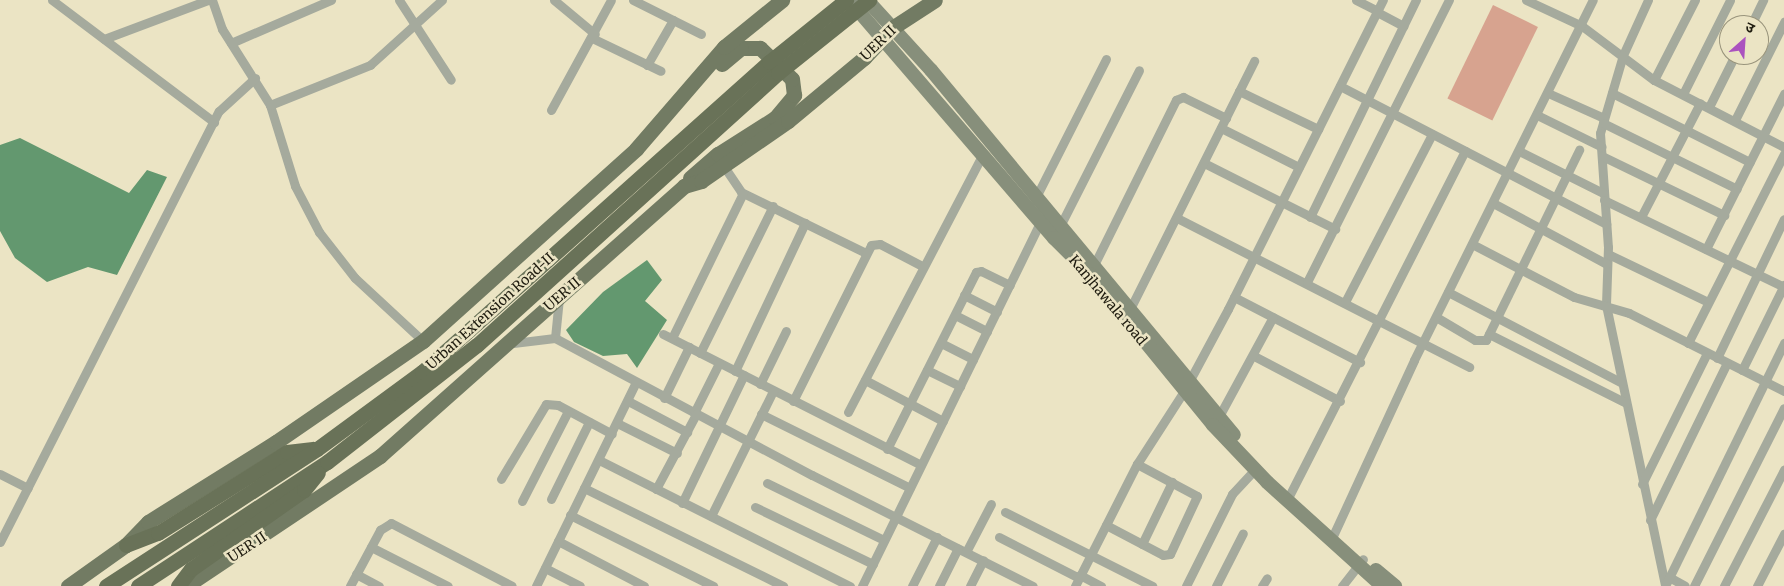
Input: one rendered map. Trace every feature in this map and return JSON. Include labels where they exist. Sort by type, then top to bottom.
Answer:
[{"type":"highway","name":"Urban Extension Road-II","points":[[106,586],[317,449],[422,372],[769,62],[847,0]]},
{"type":"highway","name":"Urban Extension Road-II","points":[[138,586],[327,462],[477,345],[778,73],[868,0]]},
{"type":"highway","points":[[126,545],[158,533],[287,452],[317,449]]},
{"type":"highway","points":[[178,586],[190,569],[304,490],[327,462]]},
{"type":"main road","points":[[636,149],[724,48],[782,0]]},
{"type":"main road","name":"Kanjhawala road","points":[[847,0],[887,32],[1057,232],[1092,270],[1255,469],[1361,562],[1395,586]]},
{"type":"main road","name":"Kanjhawala road","points":[[868,0],[887,32],[983,154],[1033,202],[1040,222],[1057,232]]},
{"type":"main road","name":"UER II","points":[[186,586],[380,456],[684,186],[701,181],[788,121],[864,58],[887,32],[935,0]]},
{"type":"main road","points":[[68,586],[126,545],[148,522],[276,442],[423,341],[636,149],[659,132],[731,53],[741,48],[760,48],[792,79],[794,95],[775,118],[718,154],[684,186]]},
{"type":"main road","name":"Kanjhawala road","points":[[1216,421],[1289,497]]},
{"type":"main road","name":"Kanjhawala road","points":[[1361,562],[1382,586]]},
{"type":"street","points":[[52,0],[214,122]]},
{"type":"street","points":[[104,39],[208,0]]},
{"type":"street","points":[[212,0],[231,43],[255,78],[270,105],[295,186],[332,253],[423,341]]},
{"type":"street","points":[[231,43],[331,0]]},
{"type":"street","points":[[399,0],[451,80]]},
{"type":"street","points":[[270,105],[362,69],[386,54],[442,0]]},
{"type":"street","points":[[554,0],[594,36],[661,71]]},
{"type":"street","points":[[551,110],[594,36],[611,0]]},
{"type":"street","points":[[633,0],[701,34]]},
{"type":"street","points":[[1356,0],[1403,26]]},
{"type":"street","points":[[1078,580],[1137,464],[1186,386],[1234,297],[1383,0]]},
{"type":"street","points":[[1310,217],[1416,0]]},
{"type":"street","points":[[1307,282],[1449,0]]},
{"type":"street","points":[[1526,0],[1582,26],[1654,80],[1700,102],[1784,147]]},
{"type":"street","points":[[1332,536],[1423,342],[1594,0]]},
{"type":"street","points":[[1648,0],[1623,55],[1604,120],[1602,152],[1607,259],[1606,305],[1642,484],[1665,586]]},
{"type":"street","points":[[1654,80],[1695,0]]},
{"type":"street","points":[[1683,94],[1730,0]]},
{"type":"street","points":[[1755,15],[1763,0]]},
{"type":"street","points":[[647,65],[673,20]]},
{"type":"street","points":[[1734,120],[1784,22]]},
{"type":"street","points":[[1033,202],[1106,59]]},
{"type":"street","points":[[1128,314],[1254,61]]},
{"type":"street","points":[[1709,107],[1731,65]]},
{"type":"street","points":[[1057,232],[1139,70]]},
{"type":"street","points":[[0,542],[214,122],[227,101],[255,78]]},
{"type":"street","points":[[1340,86],[1606,224]]},
{"type":"street","points":[[1239,91],[1318,129]]},
{"type":"street","points":[[1612,92],[1750,162]]},
{"type":"street","points":[[1548,93],[1604,120],[1672,158],[1737,189]]},
{"type":"street","points":[[1706,249],[1784,94]]},
{"type":"street","points":[[1092,270],[1174,103],[1183,98],[1226,118]]},
{"type":"street","points":[[1641,218],[1700,102]]},
{"type":"street","points":[[1537,114],[1659,184],[1724,215]]},
{"type":"street","points":[[1221,128],[1299,167]]},
{"type":"street","points":[[1345,302],[1432,134]]},
{"type":"street","points":[[1436,317],[1479,342],[1489,334],[1579,150]]},
{"type":"street","points":[[1289,497],[1381,321],[1465,151]]},
{"type":"street","points":[[1519,151],[1567,175],[1641,218],[1706,249],[1728,262],[1784,286],[1742,370]]},
{"type":"street","points":[[848,412],[922,266],[983,154]]},
{"type":"street","points":[[1688,343],[1784,154]]},
{"type":"street","points":[[1204,163],[1335,229]]},
{"type":"street","points":[[723,165],[743,193],[866,253]]},
{"type":"street","points":[[672,338],[743,193]]},
{"type":"street","points":[[1493,203],[1540,228],[1607,259],[1708,302]]},
{"type":"street","points":[[700,353],[773,206]]},
{"type":"street","points":[[1177,218],[1255,255],[1470,367]]},
{"type":"street","points":[[1717,358],[1784,219]]},
{"type":"street","points":[[862,586],[1040,222]]},
{"type":"street","points":[[735,371],[806,223]]},
{"type":"street","points":[[793,401],[866,253],[877,243],[922,266]]},
{"type":"street","points":[[1472,244],[1574,297],[1629,312],[1784,391]]},
{"type":"street","points":[[887,449],[964,295],[979,270],[1010,285]]},
{"type":"street","points":[[1448,292],[1622,383]]},
{"type":"street","points":[[964,295],[996,312]]},
{"type":"street","points":[[555,338],[560,296]]},
{"type":"street","points":[[1234,297],[1360,362]]},
{"type":"street","points":[[955,315],[987,331]]},
{"type":"street","points":[[1216,421],[1254,356],[1273,317]]},
{"type":"street","points":[[760,384],[786,331]]},
{"type":"street","points":[[663,334],[921,465]]},
{"type":"street","points":[[1489,334],[1626,403]]},
{"type":"street","points":[[505,344],[555,338],[719,427],[1033,586]]},
{"type":"street","points":[[941,343],[973,359]]},
{"type":"street","points":[[1665,586],[1784,343]]},
{"type":"street","points":[[664,398],[689,347]]},
{"type":"street","points":[[1642,484],[1707,353]]},
{"type":"street","points":[[1254,356],[1340,400]]},
{"type":"street","points":[[656,489],[677,453],[719,362]]},
{"type":"street","points":[[1650,520],[1727,363]]},
{"type":"street","points":[[927,370],[960,386]]},
{"type":"street","points":[[682,503],[744,376]]},
{"type":"street","points":[[865,380],[943,421]]},
{"type":"street","points":[[536,586],[636,382]]},
{"type":"street","points":[[711,516],[746,440],[774,391]]},
{"type":"street","points":[[628,400],[687,432]]},
{"type":"street","points":[[501,479],[542,406],[552,403],[612,434]]},
{"type":"street","points":[[1694,586],[1784,408]]},
{"type":"street","points":[[522,501],[568,411]]},
{"type":"street","points":[[761,414],[910,488]]},
{"type":"street","points":[[551,499],[589,422]]},
{"type":"street","points":[[617,423],[677,453]]},
{"type":"street","points":[[599,460],[850,586]]},
{"type":"street","points":[[1106,525],[1142,544],[1170,554],[1197,498],[1172,482],[1137,464]]},
{"type":"street","points":[[1186,586],[1232,494],[1255,469]]},
{"type":"street","points":[[1724,586],[1784,470]]},
{"type":"street","points":[[0,474],[28,488]]},
{"type":"street","points":[[1142,544],[1172,482]]},
{"type":"street","points":[[766,483],[884,540]]},
{"type":"street","points":[[584,488],[783,586]]},
{"type":"street","points":[[939,586],[991,504]]},
{"type":"street","points":[[755,507],[873,564]]},
{"type":"street","points":[[1005,512],[1152,586]]},
{"type":"street","points":[[570,515],[713,586]]},
{"type":"street","points":[[350,586],[383,526],[391,523],[512,586]]},
{"type":"street","points":[[1216,586],[1243,533]]},
{"type":"street","points":[[1757,586],[1784,534]]},
{"type":"street","points":[[912,586],[937,536]]},
{"type":"street","points":[[999,537],[1078,580],[1101,586]]},
{"type":"street","points":[[558,541],[644,586]]},
{"type":"street","points":[[371,546],[448,586]]},
{"type":"street","points":[[970,586],[983,560]]},
{"type":"street","points":[[1342,586],[1361,562]]},
{"type":"street","points":[[544,568],[580,586]]},
{"type":"street","points":[[356,574],[379,586]]},
{"type":"street","points":[[1669,577],[1685,586]]},
{"type":"shaded area","points":[[1493,5],[1538,27],[1492,120],[1447,98]]},
{"type":"shaded area","points":[[20,138],[129,193],[147,170],[167,177],[117,275],[88,267],[47,282],[15,258],[0,231],[0,145]]},
{"type":"shaded area","points":[[647,260],[662,280],[645,301],[667,320],[637,368],[627,354],[603,356],[574,342],[566,330],[603,292]]}]
